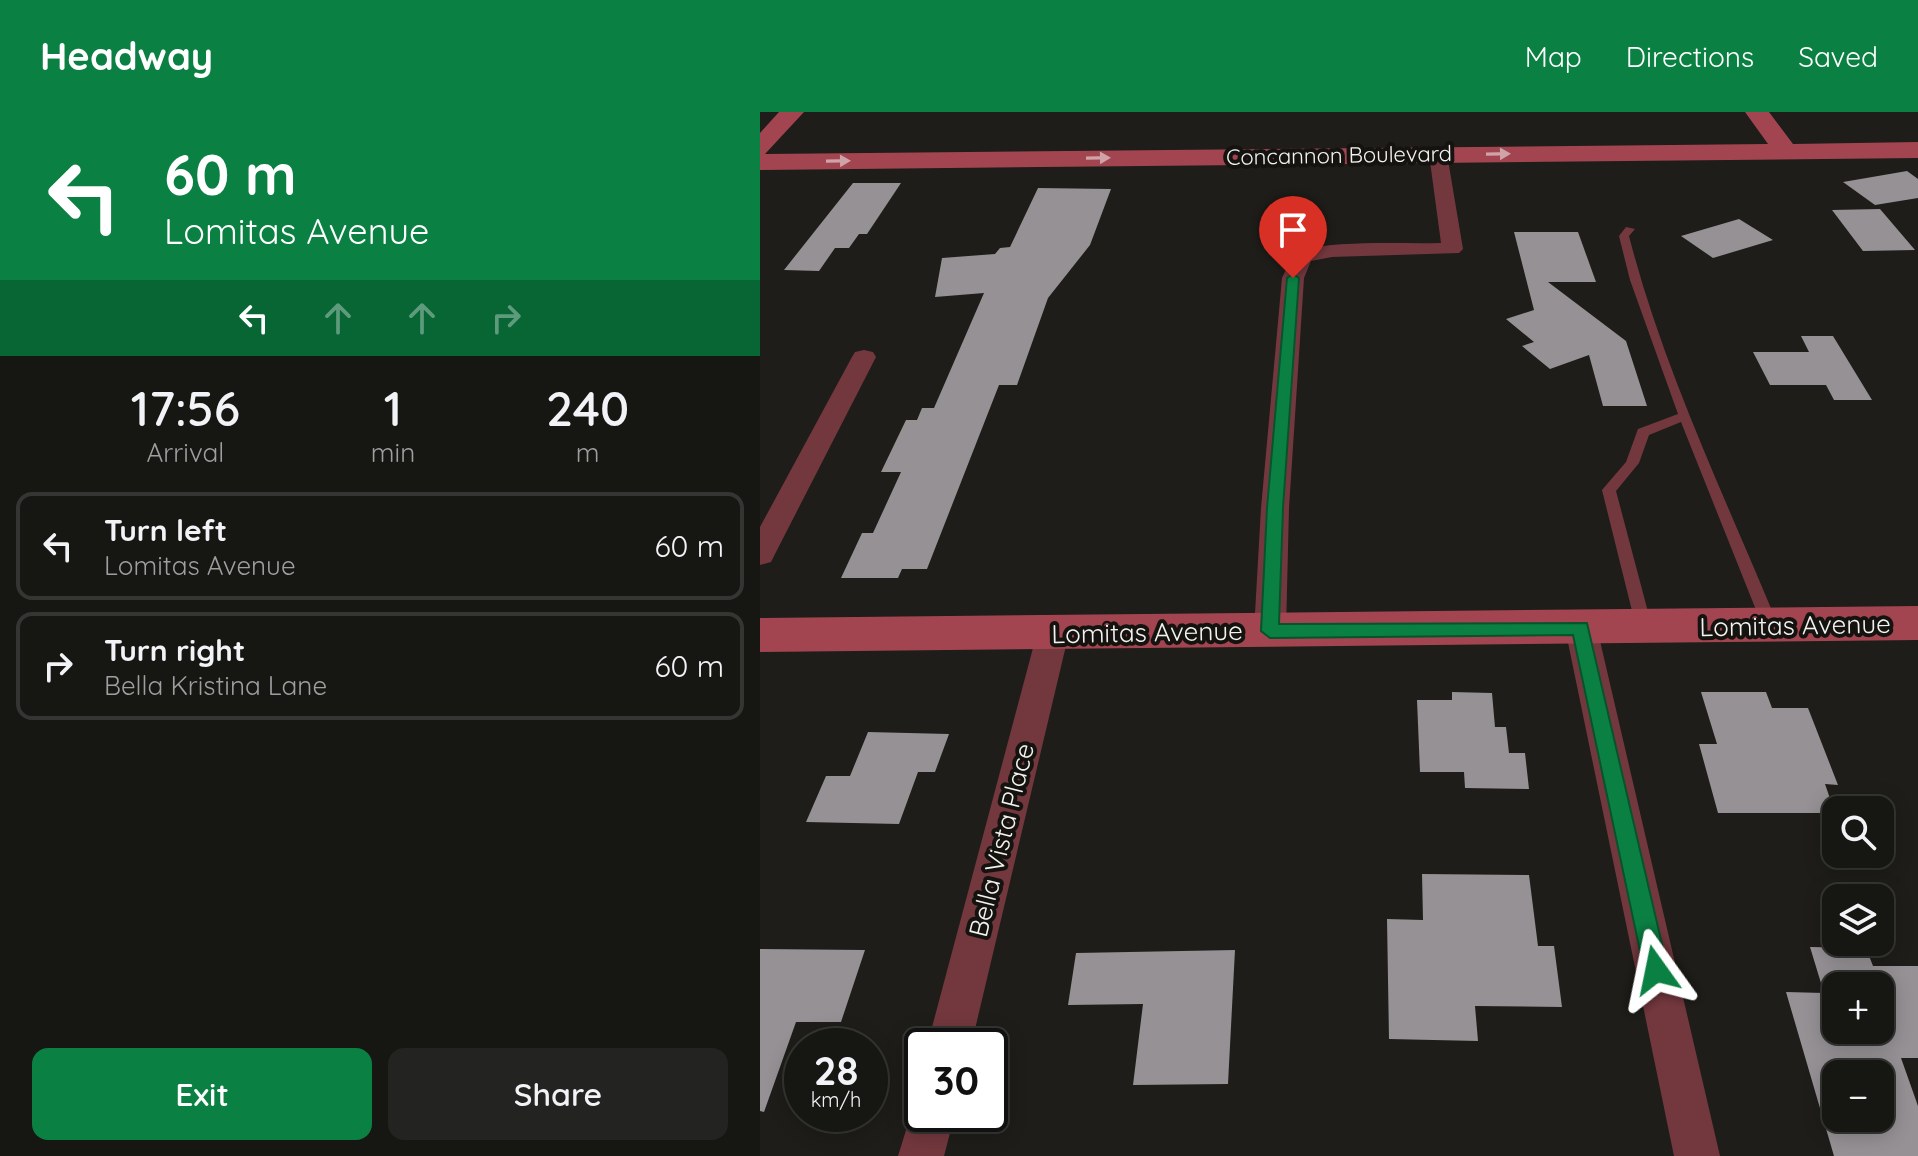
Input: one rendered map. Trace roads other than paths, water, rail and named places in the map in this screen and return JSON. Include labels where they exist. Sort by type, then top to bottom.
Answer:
[{"type":"main road","points":[[762,148],[792,112]]},
{"type":"main road","name":"Concannon Boulevard","points":[[762,148],[1438,154],[1771,131],[1918,150]]},
{"type":"main road","name":"Concannon Boulevard","points":[[762,148],[1918,131]]},
{"type":"main road","name":"Lomitas Avenue","points":[[760,635],[1918,623]]},
{"type":"street","points":[[1270,631],[1275,508],[1293,278],[1303,256],[1332,251],[1452,249],[1438,154]]},
{"type":"street","points":[[760,554],[864,357]]},
{"type":"street","points":[[1581,628],[1697,1156]]},
{"type":"street","name":"Bella Vista Place","points":[[954,1028],[1053,633]]},
{"type":"street","points":[[921,1156],[927,1132]]},
{"type":"lane","points":[[1630,229],[1624,236],[1635,280],[1685,416],[1770,625]]},
{"type":"lane","points":[[1644,627],[1609,490],[1632,463],[1643,432],[1685,416]]}]
